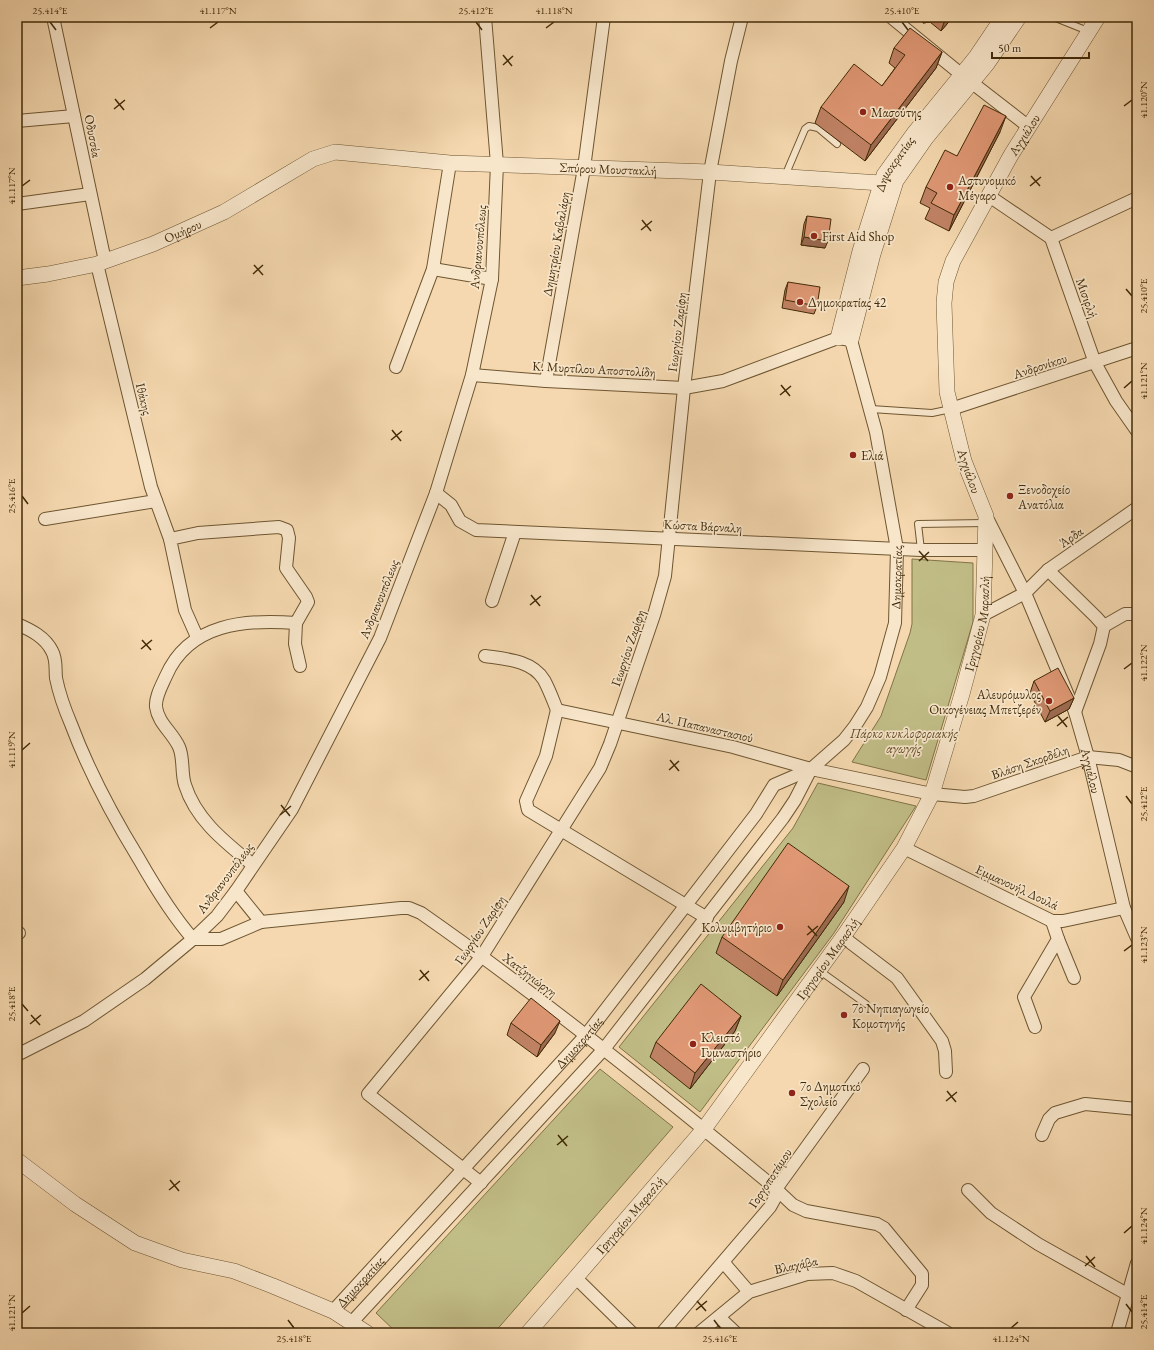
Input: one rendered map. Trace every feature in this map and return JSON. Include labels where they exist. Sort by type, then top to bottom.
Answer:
[{"type":"street","name":"Οδυσσέα","points":[[53,17],[90,194],[101,263]]},
{"type":"street","name":"Ανδριανουπόλεως","points":[[17,1055],[84,1021],[145,979],[193,939],[216,916],[236,891],[292,810],[380,638],[436,493],[472,375],[492,279],[498,164],[486,17]]},
{"type":"street","name":"Δημητρίου Καβαλάρη","points":[[546,381],[584,168],[604,17]]},
{"type":"street","name":"Γεωργίου Ζαρίφη","points":[[464,1168],[368,1094],[482,956],[600,768],[610,744],[654,615],[665,576],[670,539],[684,388],[710,172],[731,61],[742,17]]},
{"type":"street","points":[[891,17],[1029,127]]},
{"type":"street","name":"Δημοκρατίας","points":[[333,1311],[586,1035],[756,814],[774,785],[811,769],[844,740],[867,707],[880,677],[895,623],[897,549],[871,409],[844,339],[860,250],[881,183],[892,162],[967,79],[1003,17]]},
{"type":"street","points":[[844,339],[896,181],[967,79],[1001,45],[1019,17]]},
{"type":"street","name":"Αγχιάλου","points":[[1097,17],[1029,127],[952,261],[946,282],[944,303],[947,392],[964,461],[986,520],[1026,593],[1075,712],[1088,757],[1124,908],[1137,938]]},
{"type":"street","points":[[17,121],[74,116]]},
{"type":"street","name":"Σπύρου Μουστακλή","points":[[336,152],[450,163],[710,172],[881,183]]},
{"type":"street","name":"Ομήρου","points":[[17,278],[48,274],[101,263],[153,244],[224,212],[313,158],[336,152]]},
{"type":"street","points":[[396,367],[433,269],[450,163]]},
{"type":"street","points":[[17,204],[90,194]]},
{"type":"street","points":[[989,196],[1051,238],[1137,198]]},
{"type":"street","name":"Μισιρλή","points":[[1051,238],[1095,363],[1116,401],[1137,431]]},
{"type":"street","name":"Ιθάκης","points":[[101,263],[156,501],[170,539],[185,610],[197,637]]},
{"type":"street","points":[[433,269],[492,279]]},
{"type":"street","name":"Κ. Μυρτίλου Αποστολίδη","points":[[472,375],[546,381],[684,388],[722,381],[844,339]]},
{"type":"street","name":"Ανδρονίκου","points":[[951,409],[1137,348]]},
{"type":"street","name":"Κώστα Βάρναλη","points":[[436,493],[451,505],[460,521],[468,527],[476,530],[921,550],[985,550]]},
{"type":"street","points":[[45,519],[156,501]]},
{"type":"street","name":"Άρδα","points":[[983,615],[1026,593],[1048,570],[1137,508]]},
{"type":"street","name":"Γρηγορίου Μαρασλή","points":[[528,1333],[704,1129],[843,936],[904,848],[932,794],[962,694],[983,615],[986,520]]},
{"type":"street","points":[[170,539],[198,533],[279,527],[287,530],[289,538],[286,568],[308,602],[296,623],[295,644],[300,666]]},
{"type":"street","points":[[492,601],[515,532]]},
{"type":"street","points":[[1048,570],[1104,626]]},
{"type":"street","points":[[1075,712],[1100,644],[1104,626],[1125,614],[1137,614]]},
{"type":"street","points":[[253,865],[222,840],[192,804],[181,772],[181,754],[179,746],[160,719],[156,707],[160,690],[168,670],[181,650],[197,637],[234,624],[265,620],[296,623]]},
{"type":"street","points":[[17,624],[37,634],[53,652],[56,662],[58,687],[70,724],[103,798],[162,898],[193,939]]},
{"type":"street","points":[[484,656],[511,660],[535,670],[544,680],[557,710],[546,756],[526,800],[528,810],[707,918]]},
{"type":"street","name":"Αλ. Παπαναστασιού","points":[[557,710],[617,721],[733,747],[811,769],[932,794]]},
{"type":"street","name":"Βλάση Σκορδέλη","points":[[932,794],[971,796],[1088,757],[1119,760],[1137,768]]},
{"type":"street","name":"Δημοκρατίας","points":[[352,1322],[604,1049],[783,818],[796,800],[811,769]]},
{"type":"street","name":"Εμμανουήλ Δουλά","points":[[904,848],[1052,921],[1063,921],[1124,908]]},
{"type":"street","points":[[236,891],[261,922]]},
{"type":"street","name":"Χατζηγιώργη","points":[[193,939],[221,939],[261,922],[409,908],[421,913],[482,956],[604,1049],[704,1129],[799,1209],[877,1224],[887,1231],[922,1274],[922,1285],[906,1310]]},
{"type":"street","points":[[1052,921],[1058,940],[1074,978]]},
{"type":"street","points":[[843,936],[900,982],[942,1041],[945,1051],[946,1072]]},
{"type":"street","points":[[1035,1027],[1024,996],[1058,940]]},
{"type":"street","name":"Γοργοποτάμου","points":[[662,1333],[724,1263],[770,1207],[775,1198],[776,1189],[863,1069]]},
{"type":"street","points":[[1042,1135],[1052,1115],[1084,1104],[1137,1109]]},
{"type":"street","points":[[17,1160],[75,1204],[135,1243],[182,1260],[234,1271],[333,1311],[368,1333]]},
{"type":"street","points":[[464,1168],[481,1183]]},
{"type":"street","points":[[968,1190],[991,1212],[1032,1240],[1127,1294]]},
{"type":"street","points":[[724,1263],[749,1292]]},
{"type":"street","points":[[1117,1333],[1137,1263]]},
{"type":"street","name":"Βλαχάβα","points":[[699,1333],[749,1292],[807,1274],[833,1273],[856,1281],[948,1333]]},
{"type":"street","points":[[576,1278],[632,1333]]},
{"type":"street","points":[[719,1317],[736,1333]]},
{"type":"lane","points":[[1053,17],[1088,31]]},
{"type":"lane","points":[[785,176],[805,128],[809,126],[818,128],[837,144]]},
{"type":"lane","points":[[871,409],[932,413],[951,409]]},
{"type":"lane","points":[[921,550],[918,524],[986,520]]},
{"type":"lane","points":[[818,970],[866,1004]]},
{"type":"green space","name":"Πάρκο κυκλοφοριακής αγωγής","points":[[912,559],[973,563],[973,622],[926,780],[852,762],[881,716],[910,633],[912,624]]},
{"type":"green space","points":[[818,783],[916,806],[834,933],[700,1112],[619,1047],[793,828]]},
{"type":"green space","points":[[600,1069],[673,1127],[494,1333],[397,1333],[376,1313]]},
{"type":"building","name":"Μασούτης","points":[[910,28],[942,52],[871,145],[821,107],[854,64],[882,86],[905,55],[894,48]]},
{"type":"building","name":"Αστυνομικό Μέγαρο","points":[[984,105],[1006,116],[954,215],[931,203],[937,193],[926,187],[945,150],[957,156]]},
{"type":"building","points":[[807,216],[831,219],[828,241],[804,237]]},
{"type":"building","points":[[788,282],[820,287],[817,306],[785,300]]},
{"type":"building","points":[[1058,668],[1074,698],[1050,711],[1034,681]]},
{"type":"building","name":"Κολυμβητήριο","points":[[788,843],[849,886],[783,980],[722,937]]},
{"type":"building","name":"Κλειστό Γυμναστήριο","points":[[701,984],[741,1016],[695,1073],[656,1042]]},
{"type":"building","points":[[531,998],[560,1021],[541,1045],[511,1023]]},
{"type":"place","name":"Μασούτης","points":[[863,112]]},
{"type":"place","name":"Αστυνομικό Μέγαρο","points":[[950,187]]},
{"type":"place","name":"First Aid Shop","points":[[814,236]]},
{"type":"place","name":"Δημοκρατίας 42","points":[[800,302]]},
{"type":"place","name":"Ελιά","points":[[853,455]]},
{"type":"place","name":"Ξενοδοχείο Ανατόλια","points":[[1010,496]]},
{"type":"place","name":"Αλευρόμυλος Οικογένειας Μπετζερέν","points":[[1049,701]]},
{"type":"place","name":"Κολυμβητήριο","points":[[780,927]]},
{"type":"place","name":"7ο Νηπιαγωγείο Κομοτηνής","points":[[844,1015]]},
{"type":"place","name":"Κλειστό Γυμναστήριο","points":[[693,1044]]},
{"type":"place","name":"7ο Δημοτικό Σχολείο","points":[[792,1093]]}]
